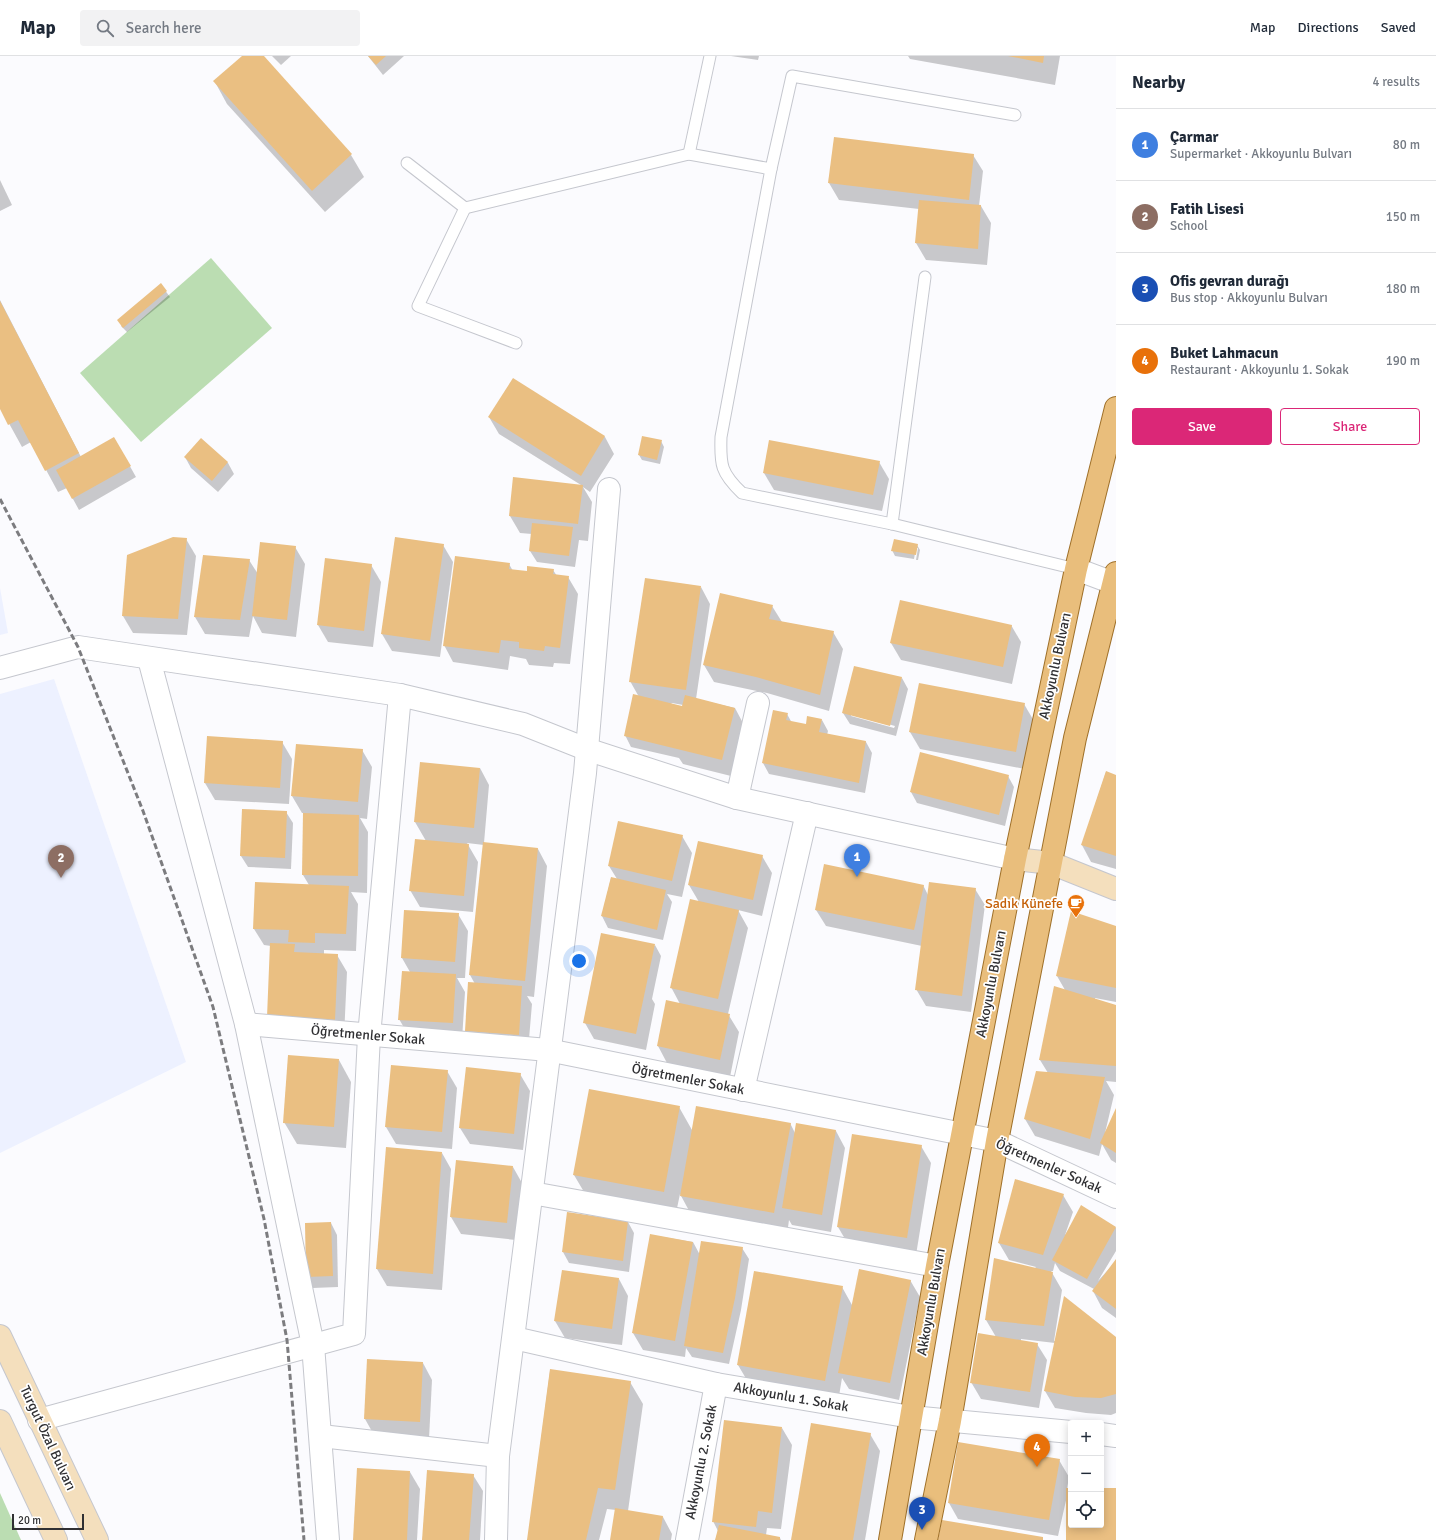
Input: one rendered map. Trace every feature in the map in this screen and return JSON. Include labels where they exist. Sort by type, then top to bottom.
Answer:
[{"type":"main road","name":"Akkoyunlu Bulvarı","points":[[890,1540],[938,1266],[1015,859],[1076,569],[1116,408]]},
{"type":"main road","points":[[926,1540],[950,1421],[997,1141],[1075,738],[1115,580]]},
{"type":"main road","points":[[1015,859],[1051,863],[1116,889]]},
{"type":"main road","name":"Turgut Özal Bulvarı","points":[[0,1336],[97,1540]]},
{"type":"main road","points":[[0,1421],[56,1540]]},
{"type":"street","points":[[496,1540],[498,1456],[532,1193],[548,1050],[580,814],[609,489]]},
{"type":"street","points":[[1076,569],[1115,580]]},
{"type":"street","points":[[0,668],[78,647],[149,659],[400,695],[523,724],[586,749],[737,798],[1015,859]]},
{"type":"street","points":[[149,659],[246,1024],[313,1345],[328,1540]]},
{"type":"street","points":[[39,1420],[354,1334],[369,1036],[400,695]]},
{"type":"street","points":[[737,798],[758,703]]},
{"type":"street","points":[[743,1090],[806,813]]},
{"type":"street","name":"Öğretmenler Sokak","points":[[246,1024],[369,1036],[548,1050],[997,1141],[1116,1197]]},
{"type":"street","points":[[532,1193],[938,1266]]},
{"type":"street","name":"Akkoyunlu 1. Sokak","points":[[514,1338],[716,1384],[911,1417],[1068,1432]]},
{"type":"street","name":"Akkoyunlu 2. Sokak","points":[[687,1540],[716,1384]]},
{"type":"street","points":[[1104,1434],[1116,1436]]},
{"type":"street","points":[[321,1436],[498,1456]]},
{"type":"lane","points":[[688,154],[710,56]]},
{"type":"lane","points":[[1015,115],[792,76],[771,169],[721,437],[720,460],[727,480],[742,493],[892,524],[1076,569]]},
{"type":"lane","points":[[466,208],[688,154],[771,169]]},
{"type":"lane","points":[[407,163],[466,208]]},
{"type":"lane","points":[[466,208],[418,306],[516,342]]},
{"type":"lane","points":[[892,524],[924,277]]},
{"type":"shaded area","points":[[0,588],[8,633],[0,635]]},
{"type":"shaded area","points":[[54,679],[186,1062],[0,1153],[0,694]]},
{"type":"green space","points":[[211,258],[272,328],[141,442],[80,373]]},
{"type":"green space","points":[[0,1493],[21,1540],[0,1540]]},
{"type":"building","points":[[242,56],[264,56],[352,154],[312,191],[213,81]]},
{"type":"building","points":[[368,56],[386,56],[376,65]]},
{"type":"building","points":[[1008,56],[1044,56],[1043,63]]},
{"type":"building","points":[[834,137],[974,154],[969,200],[828,183]]},
{"type":"building","points":[[919,200],[981,205],[978,249],[915,243]]},
{"type":"building","points":[[161,283],[167,291],[123,328],[117,320]]},
{"type":"building","points":[[0,301],[79,453],[45,471],[18,420],[8,425],[0,409]]},
{"type":"building","points":[[513,378],[605,436],[581,476],[488,417]]},
{"type":"building","points":[[642,436],[662,440],[657,460],[638,455]]},
{"type":"building","points":[[114,437],[131,466],[72,499],[56,470]]},
{"type":"building","points":[[201,438],[228,462],[212,481],[184,457]]},
{"type":"building","points":[[769,440],[880,461],[873,495],[763,473]]},
{"type":"building","points":[[513,477],[583,485],[578,524],[509,516]]},
{"type":"building","points":[[532,523],[573,527],[569,556],[529,551]]},
{"type":"building","points":[[173,537],[187,538],[178,619],[122,616],[127,555]]},
{"type":"building","points":[[395,537],[444,544],[430,641],[381,634]]},
{"type":"building","points":[[894,539],[918,544],[916,555],[891,551]]},
{"type":"building","points":[[260,542],[296,546],[287,620],[252,616]]},
{"type":"building","points":[[203,555],[250,559],[240,620],[194,617]]},
{"type":"building","points":[[455,556],[510,563],[509,569],[527,571],[527,566],[554,569],[553,574],[569,576],[560,648],[545,646],[544,651],[519,648],[519,642],[501,640],[499,653],[443,646]]},
{"type":"building","points":[[325,558],[372,564],[364,631],[317,625]]},
{"type":"building","points":[[645,578],[701,586],[686,690],[629,682]]},
{"type":"building","points":[[720,593],[773,605],[769,619],[834,631],[820,695],[756,677],[703,665]]},
{"type":"building","points":[[900,600],[1012,625],[1003,667],[890,643]]},
{"type":"building","points":[[854,666],[902,677],[890,726],[842,713]]},
{"type":"building","points":[[919,683],[1025,703],[1016,752],[909,732]]},
{"type":"building","points":[[633,694],[682,706],[685,695],[735,708],[722,760],[624,736]]},
{"type":"building","points":[[773,710],[788,713],[786,720],[806,724],[807,716],[822,719],[819,732],[866,741],[859,783],[762,763]]},
{"type":"building","points":[[207,736],[283,741],[280,788],[204,783]]},
{"type":"building","points":[[296,744],[363,749],[358,802],[291,796]]},
{"type":"building","points":[[920,752],[1009,775],[999,815],[910,792]]},
{"type":"building","points":[[420,762],[480,768],[474,828],[414,822]]},
{"type":"building","points":[[1106,771],[1116,775],[1116,856],[1081,845]]},
{"type":"building","points":[[242,809],[287,811],[285,858],[240,856]]},
{"type":"building","points":[[303,813],[359,815],[358,876],[302,875]]},
{"type":"building","points":[[618,821],[683,835],[672,881],[608,866]]},
{"type":"building","points":[[415,839],[469,844],[464,896],[409,891]]},
{"type":"building","points":[[698,841],[763,855],[753,900],[688,885]]},
{"type":"building","points":[[483,842],[538,848],[525,981],[469,975]]},
{"type":"building","points":[[824,864],[924,885],[914,930],[815,910]]},
{"type":"building","points":[[611,877],[666,890],[657,930],[601,916]]},
{"type":"building","points":[[255,882],[349,886],[346,934],[315,933],[315,943],[288,942],[289,930],[253,929]]},
{"type":"building","points":[[929,882],[976,888],[962,996],[915,990]]},
{"type":"building","points":[[690,899],[739,910],[718,999],[670,988]]},
{"type":"building","points":[[404,910],[459,913],[455,962],[401,958]]},
{"type":"building","points":[[1071,911],[1116,926],[1116,988],[1056,976]]},
{"type":"building","points":[[601,933],[655,944],[636,1034],[583,1023]]},
{"type":"building","points":[[270,943],[295,944],[294,952],[338,954],[335,1020],[267,1017]]},
{"type":"building","points":[[402,971],[456,974],[453,1023],[398,1020]]},
{"type":"building","points":[[468,982],[522,986],[519,1035],[465,1031]]},
{"type":"building","points":[[1054,986],[1116,1005],[1116,1066],[1039,1060]]},
{"type":"building","points":[[666,1000],[730,1014],[720,1060],[657,1046]]},
{"type":"building","points":[[288,1055],[339,1059],[334,1127],[283,1123]]},
{"type":"building","points":[[391,1065],[448,1070],[442,1132],[385,1127]]},
{"type":"building","points":[[466,1067],[521,1073],[514,1134],[459,1128]]},
{"type":"building","points":[[1036,1071],[1105,1077],[1090,1139],[1024,1119]]},
{"type":"building","points":[[589,1089],[680,1106],[664,1192],[573,1175]]},
{"type":"building","points":[[696,1106],[791,1123],[774,1213],[680,1196]]},
{"type":"building","points":[[1116,1108],[1116,1153],[1100,1143]]},
{"type":"building","points":[[796,1123],[836,1130],[822,1215],[782,1208]]},
{"type":"building","points":[[852,1134],[922,1145],[907,1238],[837,1227]]},
{"type":"building","points":[[386,1147],[442,1152],[433,1274],[376,1269]]},
{"type":"building","points":[[456,1160],[513,1166],[507,1223],[450,1217]]},
{"type":"building","points":[[1015,1179],[1064,1194],[1043,1255],[998,1243]]},
{"type":"building","points":[[1081,1205],[1116,1227],[1087,1279],[1052,1260]]},
{"type":"building","points":[[567,1212],[628,1221],[623,1261],[562,1252]]},
{"type":"building","points":[[331,1222],[333,1276],[306,1277],[305,1223]]},
{"type":"building","points":[[650,1234],[693,1242],[675,1341],[632,1333]]},
{"type":"building","points":[[701,1241],[743,1247],[735,1298],[723,1353],[684,1346]]},
{"type":"building","points":[[994,1258],[1053,1272],[1044,1326],[985,1320]]},
{"type":"building","points":[[1116,1259],[1116,1309],[1092,1291]]},
{"type":"building","points":[[859,1269],[911,1280],[890,1383],[838,1373]]},
{"type":"building","points":[[562,1270],[619,1278],[612,1329],[554,1321]]},
{"type":"building","points":[[754,1271],[843,1286],[825,1381],[737,1365]]},
{"type":"building","points":[[1064,1296],[1116,1337],[1116,1394],[1101,1398],[1075,1397],[1044,1391]]},
{"type":"building","points":[[978,1333],[1038,1343],[1030,1392],[970,1383]]},
{"type":"building","points":[[367,1359],[423,1362],[420,1422],[364,1419]]},
{"type":"building","points":[[550,1369],[631,1381],[615,1490],[598,1488],[586,1540],[527,1540]]},
{"type":"building","points":[[724,1420],[782,1427],[772,1513],[758,1511],[756,1527],[712,1522]]},
{"type":"building","points":[[811,1423],[871,1433],[853,1540],[791,1540]]},
{"type":"building","points":[[958,1442],[1060,1459],[1049,1520],[948,1503]]},
{"type":"building","points":[[357,1468],[410,1471],[407,1540],[353,1540]]},
{"type":"building","points":[[427,1470],[474,1474],[469,1540],[422,1540]]},
{"type":"building","points":[[1066,1488],[1068,1488],[1068,1528],[1104,1528],[1104,1488],[1116,1488],[1116,1540],[1066,1540]]},
{"type":"building","points":[[615,1508],[663,1516],[659,1540],[610,1540]]},
{"type":"building","points":[[942,1520],[1043,1537],[1043,1540],[938,1540]]},
{"type":"building","points":[[719,1525],[780,1537],[780,1540],[715,1540]]},
{"type":"railway","points":[[0,499],[78,647],[143,811],[213,1007],[264,1219],[287,1340],[304,1540]]},
{"type":"place","name":"Çarmar","points":[[857,877]]},
{"type":"place","name":"Fatih Lisesi","points":[[61,878]]},
{"type":"place","name":"Sadık Künefe","points":[[1076,918]]},
{"type":"place","name":"Buket Lahmacun","points":[[1037,1467]]},
{"type":"place","name":"Ofis gevran durağı","points":[[922,1530]]}]
